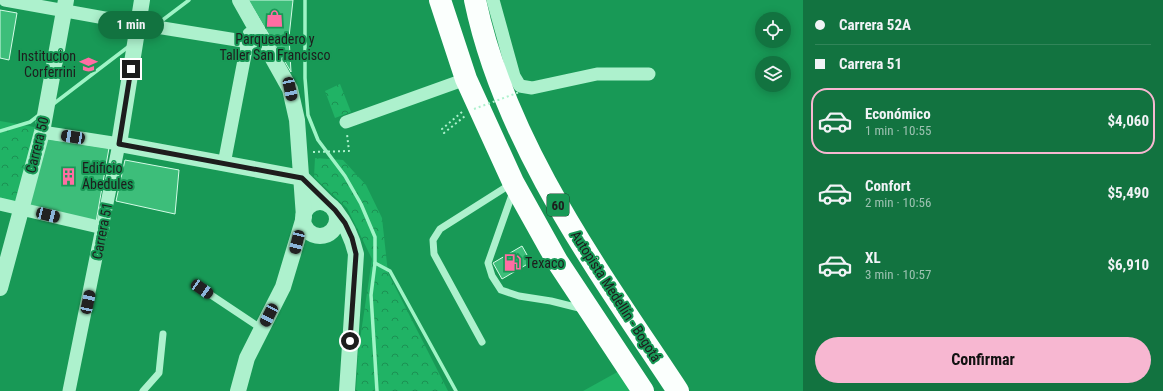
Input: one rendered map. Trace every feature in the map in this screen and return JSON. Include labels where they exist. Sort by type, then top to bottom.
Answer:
[{"type":"highway","name":"Autopista Medellín - Bogotá","points":[[475,0],[481,28],[495,70],[530,152],[576,234],[678,391]]},
{"type":"highway","name":"Autopista Medellín - Bogotá","points":[[439,5],[466,79],[514,184],[557,261],[643,391]]},
{"type":"street","points":[[5,0],[66,5],[138,24],[267,45]]},
{"type":"street","name":"Carrera 51","points":[[69,391],[119,144],[142,0]]},
{"type":"street","points":[[240,0],[267,45],[290,89],[297,120],[304,223],[309,233],[337,239],[348,245],[356,254]]},
{"type":"street","points":[[493,0],[514,76],[520,86],[532,88],[597,74],[649,74]]},
{"type":"street","name":"Carrera 50","points":[[0,288],[43,126],[66,5]]},
{"type":"street","points":[[224,164],[251,20]]},
{"type":"street","points":[[346,122],[466,79]]},
{"type":"street","points":[[43,126],[119,144],[302,178],[345,223],[352,238],[356,254],[347,391]]},
{"type":"street","points":[[0,204],[103,228]]},
{"type":"street","points":[[238,391],[247,358],[283,287],[307,209],[314,204],[331,207],[337,215],[334,230],[325,236]]},
{"type":"lane","points":[[514,184],[488,263],[492,276],[501,290],[513,294],[589,310]]},
{"type":"lane","points":[[482,342],[434,254],[433,240],[440,229],[514,184]]},
{"type":"lane","points":[[202,289],[262,329]]},
{"type":"lane","points":[[143,391],[159,372],[163,334]]},
{"type":"path","points":[[463,111],[442,129],[444,133],[474,108],[525,90]]},
{"type":"path","points":[[312,152],[349,151],[346,122]]},
{"type":"green space","points":[[340,84],[351,112],[335,118],[325,91]]},
{"type":"green space","points":[[0,121],[40,128],[17,204],[0,200]]},
{"type":"green space","points":[[315,158],[343,160],[366,185],[382,218],[388,273],[448,391],[356,391],[358,353],[372,259],[347,208],[314,177]]},
{"type":"green space","points":[[621,370],[633,391],[583,391]]},
{"type":"building","name":"Parqueadero y Taller San Francisco","points":[[248,0],[293,0],[289,37],[291,72]]},
{"type":"building","points":[[0,10],[17,13],[9,60],[0,58]]},
{"type":"building","name":"Edificio Abedules","points":[[44,138],[109,148],[96,222],[27,205]]},
{"type":"building","points":[[125,160],[179,170],[175,214],[116,201]]},
{"type":"building","name":"Texaco","points":[[522,246],[531,262],[502,279],[493,263]]},
{"type":"waterway","points":[[160,22],[189,0]]},
{"type":"waterway","points":[[305,0],[305,78],[308,115],[318,140],[345,176],[361,204],[375,237],[375,263],[371,295],[377,391]]},
{"type":"waterway","points":[[52,105],[128,47]]},
{"type":"waterway","points":[[0,131],[30,122],[39,115]]},
{"type":"waterway","points":[[375,263],[390,271],[456,391]]},
{"type":"place","name":"Parqueadero y Taller San Francisco","points":[[275,19]]},
{"type":"place","name":"Institucion Corferrini","points":[[89,64]]},
{"type":"place","name":"Edificio Abedules","points":[[69,176]]},
{"type":"place","name":"Texaco","points":[[512,263]]},
{"type":"route","points":[[131,69],[119,144],[302,178],[335,210],[345,223],[352,238],[356,254],[350,341]]}]
